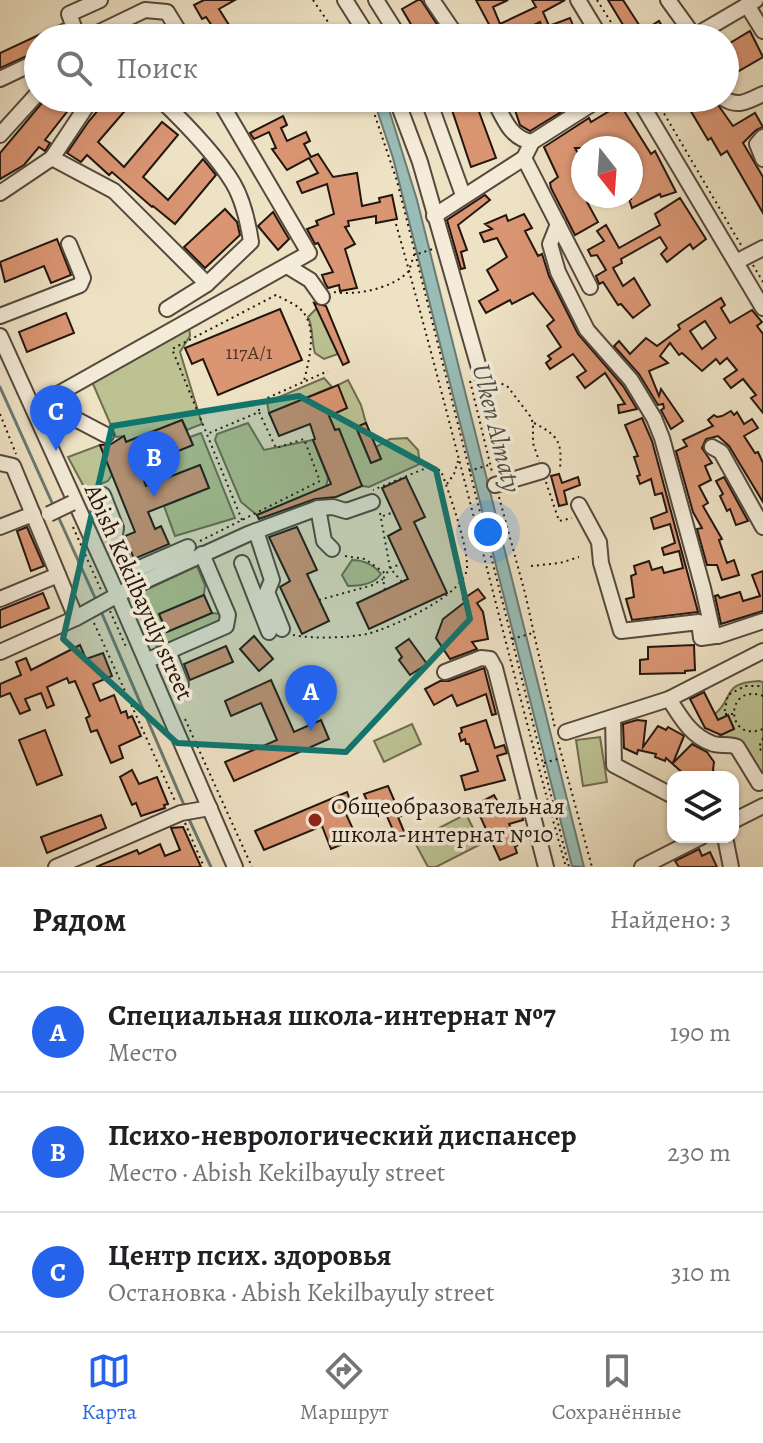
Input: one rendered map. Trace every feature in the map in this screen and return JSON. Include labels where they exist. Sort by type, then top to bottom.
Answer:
[{"type":"street","points":[[73,24],[69,14],[100,0]]},
{"type":"street","points":[[345,0],[360,24]]},
{"type":"street","points":[[376,0],[391,24]]},
{"type":"street","points":[[432,0],[448,24]]},
{"type":"street","points":[[578,0],[593,24]]},
{"type":"street","points":[[668,0],[684,24]]},
{"type":"street","points":[[714,24],[752,2],[763,31]]},
{"type":"street","points":[[111,24],[144,5],[167,12],[174,24]]},
{"type":"street","points":[[0,79],[24,68]]},
{"type":"street","points":[[739,104],[761,100]]},
{"type":"street","points":[[0,135],[24,108]]},
{"type":"street","points":[[0,193],[52,158],[79,112]]},
{"type":"street","points":[[167,309],[207,284],[251,242],[247,218],[234,183],[173,112]]},
{"type":"street","points":[[38,405],[309,253],[226,112]]},
{"type":"street","points":[[401,112],[420,162],[481,375]]},
{"type":"street","points":[[433,112],[463,195]]},
{"type":"street","points":[[501,112],[514,135],[520,140],[532,142]]},
{"type":"street","points":[[434,216],[524,158],[532,142],[579,112]]},
{"type":"street","points":[[647,112],[742,259],[763,308]]},
{"type":"street","points":[[763,137],[757,144],[763,159]]},
{"type":"street","points":[[52,158],[114,191],[207,284]]},
{"type":"street","points":[[524,158],[590,287]]},
{"type":"street","points":[[558,224],[550,244],[558,272],[587,330],[631,380],[662,438],[715,636]]},
{"type":"street","points":[[0,316],[80,285],[83,278],[69,244]]},
{"type":"street","points":[[742,259],[763,248]]},
{"type":"street","points":[[287,266],[310,280],[318,291]]},
{"type":"street","name":"Abish Kekilbayuly street","points":[[0,336],[38,405],[70,504],[98,607],[146,661],[235,867]]},
{"type":"street","points":[[38,405],[106,435]]},
{"type":"street","points":[[712,447],[721,452],[763,527]]},
{"type":"street","points":[[0,463],[13,466],[39,516],[58,575],[98,607]]},
{"type":"street","points":[[495,485],[542,471]]},
{"type":"street","points":[[103,495],[116,528],[114,540],[131,580]]},
{"type":"street","points":[[131,580],[318,508],[333,507],[346,511],[372,502]]},
{"type":"street","points":[[0,527],[70,504]]},
{"type":"street","points":[[318,508],[324,541],[338,553]]},
{"type":"street","points":[[582,510],[599,542],[601,563],[621,631],[699,622],[701,638],[763,621]]},
{"type":"street","points":[[256,531],[272,580],[261,594]]},
{"type":"street","points":[[0,652],[98,607],[131,580],[188,547]]},
{"type":"street","points":[[146,661],[226,626],[228,615],[202,554]]},
{"type":"street","points":[[242,563],[261,594],[276,631]]},
{"type":"street","points":[[0,599],[58,575]]},
{"type":"street","points":[[168,651],[181,684]]},
{"type":"street","points":[[566,732],[669,699],[763,651]]},
{"type":"street","points":[[445,672],[481,658],[490,659],[495,668],[546,867]]},
{"type":"street","points":[[669,699],[689,729],[714,745],[737,747],[759,783],[763,781]]},
{"type":"street","points":[[613,718],[614,765],[667,793]]},
{"type":"street","points":[[739,818],[763,806]]},
{"type":"street","points":[[56,867],[181,813],[210,808]]},
{"type":"street","points":[[642,867],[689,843]]},
{"type":"street","points":[[726,843],[731,867]]},
{"type":"path","points":[[313,0],[329,24]]},
{"type":"path","points":[[597,0],[612,24]]},
{"type":"path","points":[[374,112],[397,181],[568,867]]},
{"type":"path","points":[[663,112],[742,259],[763,282]]},
{"type":"path","points":[[396,224],[493,586],[527,726],[568,867]]},
{"type":"path","points":[[415,254],[432,250]]},
{"type":"path","points":[[318,291],[357,293],[392,282],[409,271],[415,254]]},
{"type":"path","points":[[242,520],[172,349],[276,295],[301,309],[310,330],[310,358],[304,381]]},
{"type":"path","points":[[188,547],[320,481],[304,439],[276,448],[259,412],[259,403],[328,371]]},
{"type":"path","points":[[481,375],[508,387],[533,423],[558,440],[561,447],[560,469]]},
{"type":"path","points":[[206,434],[259,412]]},
{"type":"path","points":[[0,414],[18,458]]},
{"type":"path","points":[[533,423],[533,443],[559,521],[582,510]]},
{"type":"path","points":[[446,485],[454,474],[458,460]]},
{"type":"path","points":[[469,471],[490,465]]},
{"type":"path","points":[[276,631],[295,636],[367,634],[445,597],[461,583],[468,569],[441,471],[431,466],[373,489],[372,502],[382,517],[390,568],[402,582]]},
{"type":"path","points":[[70,504],[98,607],[204,867]]},
{"type":"path","points":[[382,517],[394,512]]},
{"type":"path","points":[[338,553],[365,559],[386,574]]},
{"type":"path","points":[[531,566],[579,557]]},
{"type":"path","points":[[319,600],[373,585],[383,579],[390,568],[401,564]]},
{"type":"path","points":[[383,579],[385,590]]},
{"type":"path","points":[[98,607],[131,658]]},
{"type":"path","points":[[510,639],[534,633]]},
{"type":"path","points":[[755,694],[756,685]]},
{"type":"path","points":[[733,714],[724,714],[728,697],[737,689],[763,686]]},
{"type":"path","points":[[763,696],[745,695],[736,704],[733,714],[736,723],[746,731],[763,729]]},
{"type":"path","points":[[728,697],[736,704]]},
{"type":"path","points":[[763,738],[759,747],[763,754]]},
{"type":"path","points":[[542,764],[562,757]]},
{"type":"highlighted area","points":[[299,396],[436,470],[470,619],[346,752],[177,743],[63,639],[112,426]]},
{"type":"green space","points":[[317,308],[338,354],[324,359],[315,353],[308,317]]},
{"type":"green space","points":[[189,325],[190,336],[180,352],[202,424],[187,430],[182,420],[126,442],[124,436],[116,437],[93,384],[96,376]]},
{"type":"green space","points":[[324,378],[332,387],[269,413],[267,402]]},
{"type":"green space","points":[[348,380],[366,423],[356,428],[371,463],[381,459],[376,447],[390,439],[407,438],[418,450],[420,464],[369,487],[362,486],[339,429],[335,430],[329,416],[347,408],[338,385]]},
{"type":"green space","points":[[248,423],[264,450],[313,440],[328,478],[326,487],[257,515],[241,502],[215,440],[217,434]]},
{"type":"green space","points":[[201,433],[235,518],[175,536],[164,506],[209,488],[200,465],[146,486],[139,467],[192,445],[190,437]]},
{"type":"green space","points":[[100,445],[112,475],[108,481],[89,489],[84,487],[68,457]]},
{"type":"green space","points":[[352,560],[368,564],[381,574],[370,583],[348,586],[342,575]]},
{"type":"green space","points":[[197,566],[205,585],[204,595],[159,614],[167,632],[212,613],[221,614],[218,626],[159,652],[135,595]]},
{"type":"green space","points":[[763,682],[763,781],[739,749],[716,738],[734,728],[728,716],[718,720],[715,714],[734,688]]},
{"type":"green space","points":[[412,724],[421,744],[384,762],[374,741]]},
{"type":"green space","points":[[600,737],[607,782],[583,786],[576,740]]},
{"type":"green space","points":[[466,814],[481,844],[436,867],[428,867],[414,841]]},
{"type":"water","points":[[378,112],[390,112],[417,200],[584,867],[572,866],[393,158]]},
{"type":"building","points":[[204,0],[235,0],[219,9],[228,24],[211,24],[206,17],[202,19],[194,5]]},
{"type":"building","points":[[421,0],[437,24],[411,24],[402,9]]},
{"type":"building","points":[[476,0],[508,0],[493,7],[500,24],[489,24]]},
{"type":"building","points":[[532,0],[565,0],[543,12],[548,24],[500,24],[536,7]]},
{"type":"building","points":[[608,0],[623,0],[638,24],[623,24]]},
{"type":"building","points":[[570,18],[572,24],[554,24]]},
{"type":"building","points":[[750,31],[763,57],[739,71],[739,38]]},
{"type":"building","points":[[24,42],[24,57],[0,68],[0,53]]},
{"type":"building","points":[[34,112],[67,112],[45,140],[50,143],[45,151],[39,147],[24,165],[0,179],[0,153]]},
{"type":"building","points":[[96,112],[124,112],[98,142],[124,167],[162,122],[178,135],[143,177],[168,200],[203,159],[216,175],[175,224],[87,155],[81,162],[67,153]]},
{"type":"building","points":[[453,112],[479,112],[496,158],[471,167]]},
{"type":"building","points":[[516,112],[561,112],[530,131],[520,125]]},
{"type":"building","points":[[608,112],[625,112],[640,136],[571,136],[571,208],[590,208],[598,222],[575,235],[551,188],[550,183],[558,177],[544,147],[589,118],[591,122]]},
{"type":"building","points":[[691,112],[723,112],[733,126],[755,113],[763,127],[743,143],[763,177],[763,213],[727,151],[721,155],[711,138],[708,140]]},
{"type":"building","points":[[283,116],[287,125],[281,128],[287,141],[306,132],[310,141],[304,144],[311,157],[318,154],[333,177],[357,173],[362,206],[380,202],[379,198],[392,195],[397,219],[376,223],[376,216],[348,221],[349,226],[345,227],[355,244],[345,249],[357,288],[340,291],[339,285],[328,288],[322,275],[333,272],[307,229],[318,225],[316,221],[334,214],[327,184],[302,193],[297,182],[318,173],[309,158],[287,170],[272,149],[276,148],[269,132],[254,139],[250,133]]},
{"type":"building","points":[[643,141],[651,154],[655,151],[676,192],[661,197],[660,194],[643,202]]},
{"type":"building","points":[[485,195],[490,200],[458,225],[467,250],[461,252],[465,268],[461,269],[447,220]]},
{"type":"building","points":[[680,198],[706,239],[693,249],[690,244],[667,262],[661,254],[667,248],[660,237],[621,259],[622,263],[613,268],[623,286],[634,278],[650,305],[633,318],[621,304],[618,305],[603,282],[599,284],[596,276],[606,270],[597,255],[591,256],[588,250],[604,241],[597,231],[606,225],[619,248],[660,225],[655,214]]},
{"type":"building","points":[[225,209],[237,222],[240,235],[205,268],[184,247]]},
{"type":"building","points":[[273,212],[289,239],[278,250],[258,226]]},
{"type":"building","points":[[524,214],[532,228],[525,231],[538,256],[542,254],[549,276],[578,334],[623,386],[637,409],[619,413],[618,405],[625,404],[605,373],[585,388],[577,377],[586,371],[573,354],[550,369],[546,363],[551,359],[548,356],[561,347],[547,326],[554,320],[533,293],[512,304],[510,300],[486,313],[479,301],[498,290],[487,270],[507,257],[497,238],[484,242],[480,233],[492,229],[485,224],[506,215],[508,221]]},
{"type":"building","points":[[57,239],[71,275],[51,283],[44,266],[5,282],[0,262]]},
{"type":"building","points":[[721,298],[725,305],[721,308],[730,323],[752,310],[762,322],[757,326],[763,334],[763,413],[751,398],[756,395],[743,379],[731,388],[724,379],[737,370],[727,358],[720,364],[716,359],[702,371],[682,353],[679,355],[670,343],[660,356],[668,363],[649,371],[659,396],[661,389],[683,421],[671,429],[661,410],[663,404],[658,405],[639,374],[614,346],[619,341],[630,354],[646,338],[657,346],[680,329],[678,325]],"holes":[[[705,321],[716,338],[702,349],[690,331]]]},
{"type":"building","points":[[314,303],[326,306],[349,362],[343,365]]},
{"type":"building","points":[[280,309],[302,360],[218,395],[203,359],[192,364],[185,348]]},
{"type":"building","points":[[66,313],[74,333],[27,352],[19,332]]},
{"type":"building","points":[[338,385],[347,408],[329,416],[335,430],[339,429],[362,486],[336,497],[315,499],[259,519],[257,515],[331,484],[313,440],[310,424],[279,436],[269,413]]},
{"type":"building","points":[[731,411],[734,415],[737,412],[744,424],[752,419],[758,428],[744,436],[763,463],[763,502],[729,446],[718,436],[706,439],[702,448],[712,463],[705,466],[711,480],[699,486],[708,503],[703,506],[722,539],[719,540],[727,563],[734,560],[739,575],[722,580],[717,565],[707,565],[697,529],[702,528],[693,512],[676,451],[687,446],[683,440],[713,426],[708,420],[714,415],[722,416]]},
{"type":"building","points":[[642,418],[652,441],[698,612],[632,620],[626,599],[634,597],[631,576],[636,574],[634,566],[649,561],[652,570],[662,567],[664,573],[683,568],[679,551],[664,555],[662,548],[675,543],[670,524],[654,529],[651,518],[667,512],[662,493],[655,495],[651,479],[640,484],[637,476],[640,475],[634,457],[638,456],[625,425]]},
{"type":"building","points":[[182,420],[193,445],[139,467],[146,486],[200,465],[209,488],[148,512],[155,529],[161,526],[169,544],[134,559],[125,536],[135,532],[100,445],[111,444],[124,436],[126,442]]},
{"type":"building","points":[[366,423],[381,459],[371,463],[356,427]]},
{"type":"building","points":[[559,474],[562,483],[578,477],[580,485],[564,491],[567,504],[559,506],[551,476]]},
{"type":"building","points":[[406,477],[425,517],[414,522],[447,593],[369,629],[357,603],[408,579],[388,536],[401,529],[382,488]]},
{"type":"building","points":[[724,477],[748,521],[736,525],[730,509],[727,511],[716,481]]},
{"type":"building","points":[[27,527],[44,566],[31,571],[17,531]]},
{"type":"building","points":[[297,527],[317,570],[307,574],[329,621],[302,634],[280,587],[290,581],[269,537]]},
{"type":"building","points":[[763,571],[763,611],[721,624],[715,596],[720,598],[740,592],[743,601],[760,596],[752,575]]},
{"type":"building","points":[[478,589],[485,598],[477,603],[483,612],[488,639],[472,642],[477,649],[450,659],[436,638],[443,619]]},
{"type":"building","points":[[43,593],[49,608],[0,628],[0,610]]},
{"type":"building","points":[[204,595],[212,613],[167,632],[159,614]]},
{"type":"building","points":[[254,636],[273,659],[259,671],[240,649]]},
{"type":"building","points":[[409,639],[427,664],[410,675],[399,660],[402,657],[396,648]]},
{"type":"building","points":[[80,645],[86,659],[103,653],[112,676],[93,684],[100,701],[114,695],[121,713],[126,711],[128,718],[132,716],[141,736],[119,746],[123,758],[111,763],[97,730],[91,732],[86,718],[90,716],[75,681],[69,683],[67,678],[47,687],[54,705],[47,708],[41,693],[25,699],[30,710],[20,714],[10,693],[0,697],[0,684],[21,675],[16,662],[26,658],[31,670]]},
{"type":"building","points":[[694,645],[695,670],[640,674],[640,660],[648,659],[648,647]]},
{"type":"building","points":[[226,646],[233,662],[190,680],[184,664]]},
{"type":"building","points":[[484,668],[496,714],[492,715],[486,694],[457,706],[452,695],[434,705],[425,689],[440,681],[449,681]]},
{"type":"building","points":[[271,680],[294,732],[321,720],[329,739],[234,781],[225,762],[277,740],[261,703],[231,716],[225,701]]},
{"type":"building","points":[[704,692],[718,720],[728,715],[734,729],[721,735],[705,728],[690,699]]},
{"type":"building","points":[[486,720],[495,748],[504,745],[507,753],[497,756],[505,780],[465,790],[461,776],[478,771],[469,744],[465,739],[461,741],[459,734],[461,728]]},
{"type":"building","points":[[646,721],[643,747],[658,726],[666,730],[668,727],[684,736],[673,763],[692,744],[707,752],[714,762],[714,771],[681,771],[666,758],[665,761],[655,757],[656,754],[638,750],[637,754],[624,748],[623,724]]},
{"type":"building","points":[[45,730],[62,775],[37,785],[19,740]]},
{"type":"building","points":[[132,770],[139,784],[157,777],[168,804],[164,805],[165,808],[141,816],[136,803],[132,805],[120,777]]},
{"type":"building","points":[[388,786],[405,834],[396,837],[383,807],[372,812],[364,794]]},
{"type":"building","name":"Общеобразовательная школа-интернат №10","points":[[347,792],[354,810],[346,814],[357,838],[331,849],[322,826],[264,850],[255,831]]},
{"type":"building","points":[[494,795],[500,806],[519,800],[523,820],[509,824],[518,845],[515,847],[517,853],[500,860],[475,805]]},
{"type":"building","points":[[101,815],[106,828],[47,853],[41,837]]},
{"type":"building","points":[[183,827],[201,867],[96,867],[160,844],[165,856],[180,850],[171,828]]},
{"type":"building","points":[[699,849],[702,856],[710,852],[717,867],[679,867],[675,861]]},
{"type":"waterway","points":[[0,387],[54,507]]},
{"type":"waterway","points":[[57,514],[97,602]]},
{"type":"waterway","points":[[100,609],[184,805]]},
{"type":"waterway","points":[[189,819],[211,867]]},
{"type":"place","name":"Центр псих. здоровья","points":[[56,451]]},
{"type":"place","name":"Психо-неврологический диспансер","points":[[154,497]]},
{"type":"place","name":"Специальная школа-интернат №7","points":[[311,731]]},
{"type":"place","name":"Общеобразовательная школа-интернат №10","points":[[315,820]]},
{"type":"water label","name":"Ulken Almaty","points":[[497,428]]}]
